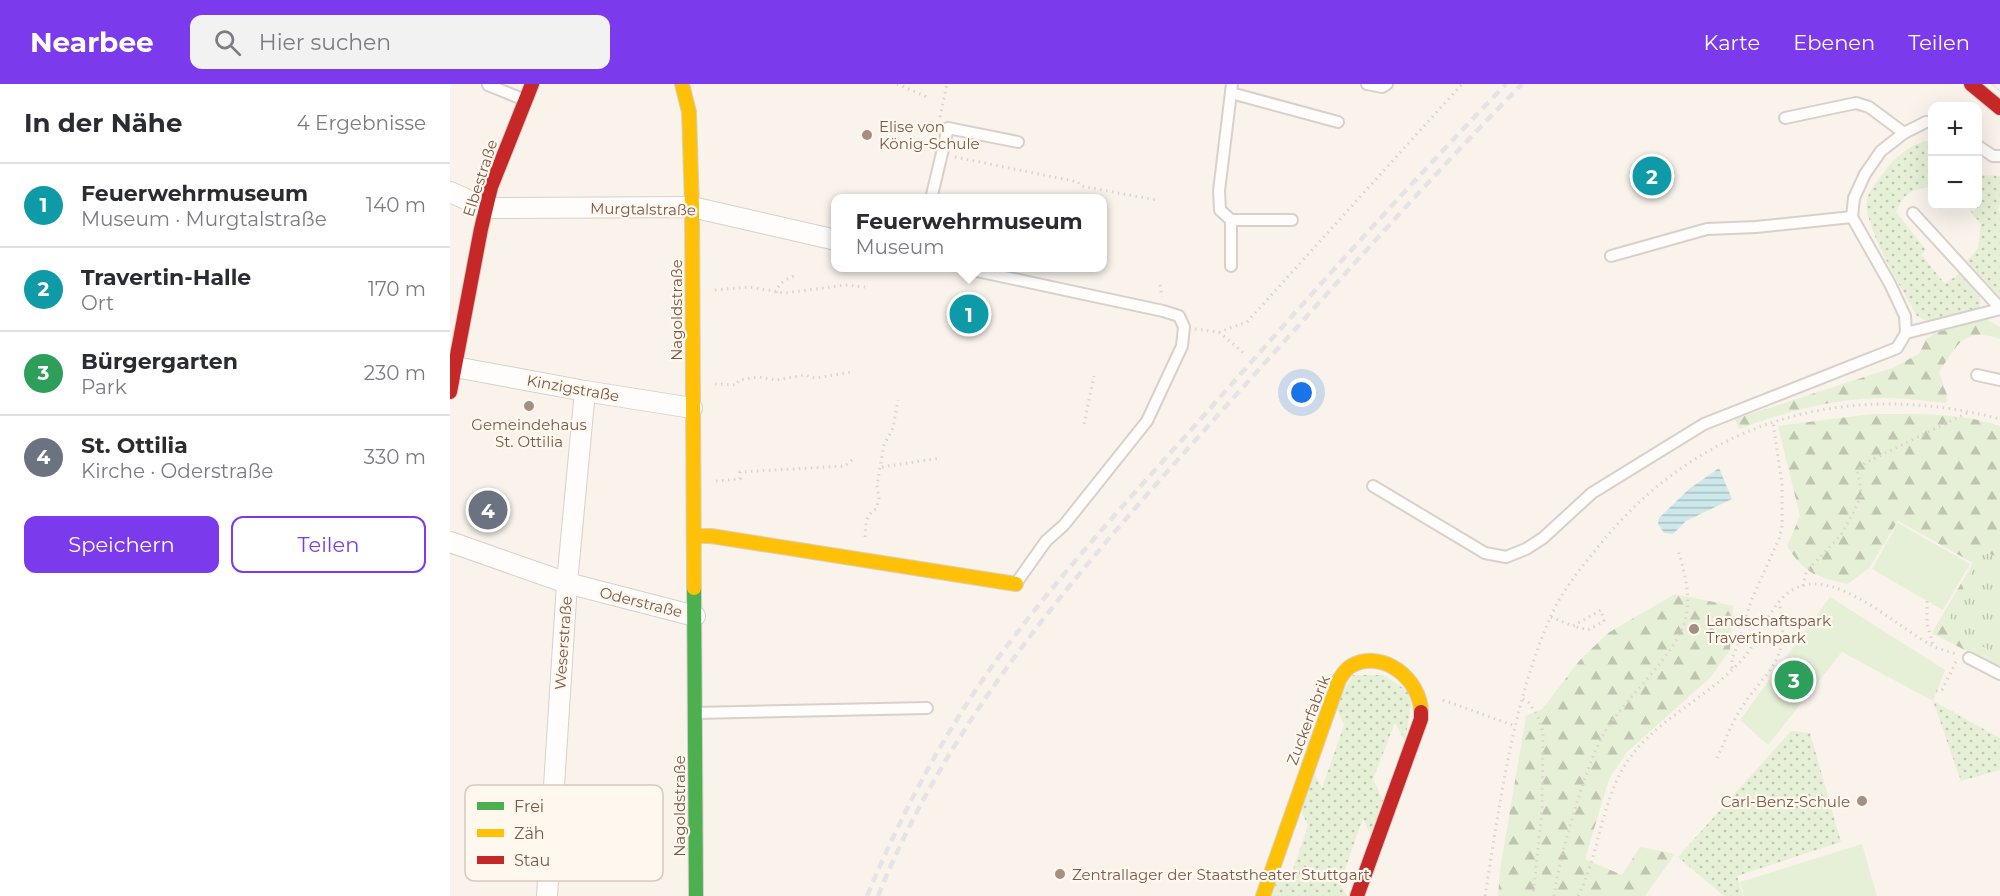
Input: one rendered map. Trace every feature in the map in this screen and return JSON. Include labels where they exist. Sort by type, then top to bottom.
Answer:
[{"type":"street","name":"Elbestraße","points":[[450,392],[491,187],[532,84]]},
{"type":"street","name":"Nagoldstraße","points":[[682,84],[689,112],[692,207],[696,896]]},
{"type":"street","points":[[1971,84],[2000,108]]},
{"type":"street","name":"Murgtalstraße","points":[[450,192],[486,208],[692,207],[831,239]]},
{"type":"street","name":"Kinzigstraße","points":[[455,367],[692,408]]},
{"type":"street","name":"Weserstraße","points":[[554,785],[567,583],[585,391]]},
{"type":"street","points":[[694,536],[711,536],[1016,584]]},
{"type":"street","name":"Oderstraße","points":[[450,542],[567,583],[695,616]]},
{"type":"street","name":"Zuckerfabrik","points":[[1263,896],[1339,680],[1350,667],[1367,661],[1390,665],[1406,676],[1416,690]]},
{"type":"street","points":[[1358,896],[1421,719],[1421,703],[1416,690]]},
{"type":"street","name":"Weserstraße","points":[[547,896],[548,881]]},
{"type":"lane","points":[[1367,84],[1382,87],[1387,84]]},
{"type":"lane","points":[[488,85],[525,100]]},
{"type":"lane","points":[[1292,220],[1231,220],[1220,210],[1219,191],[1231,88],[1338,122]]},
{"type":"lane","points":[[1785,118],[1856,103],[1869,107],[1904,134]]},
{"type":"lane","points":[[1373,486],[1485,553],[1506,557],[1526,549],[1543,538],[1592,493],[1704,424],[1897,348],[1906,333],[1905,316],[1890,284],[1852,217],[1854,198],[1865,174],[1881,151],[1904,134],[1928,122]]},
{"type":"lane","points":[[933,194],[948,128],[1018,142]]},
{"type":"lane","points":[[1982,149],[1993,156],[2000,156]]},
{"type":"lane","points":[[1906,333],[2000,308],[1913,213]]},
{"type":"lane","points":[[1611,256],[1707,229],[1756,227],[1852,217]]},
{"type":"lane","points":[[1231,220],[1231,266]]},
{"type":"lane","points":[[986,272],[1163,310],[1179,316],[1184,327],[1182,346],[1147,421],[1064,525],[1046,541],[1016,584]]},
{"type":"lane","points":[[1977,375],[2000,380]]},
{"type":"lane","points":[[1969,658],[2000,674]]},
{"type":"lane","points":[[695,713],[927,708]]},
{"type":"path","points":[[897,84],[927,97]]},
{"type":"path","points":[[1184,327],[1220,332],[1247,322],[1462,84]]},
{"type":"path","points":[[941,155],[1156,200]]},
{"type":"path","points":[[776,293],[782,281],[794,276]]},
{"type":"path","points":[[692,293],[750,287],[776,293],[846,285],[865,287]]},
{"type":"path","points":[[1220,332],[1246,356]]},
{"type":"path","points":[[692,383],[736,385],[739,380],[748,378],[776,380],[805,375],[815,378],[852,372]]},
{"type":"path","points":[[1084,424],[1094,376]]},
{"type":"path","points":[[863,560],[866,520],[870,512],[876,509],[879,498],[877,485],[882,467],[884,445],[893,428],[898,400]]},
{"type":"path","points":[[1485,896],[1515,726],[1551,617],[1569,585],[1610,532],[1653,489],[1673,473],[1736,437],[1812,410],[1886,403],[1932,406],[2000,419]]},
{"type":"path","points":[[1803,586],[1806,572],[1841,535],[1855,509],[1860,496],[1857,471],[1865,463],[1968,412]]},
{"type":"path","points":[[1732,668],[1732,658],[1751,601],[1776,547],[1782,526],[1782,484],[1773,422]]},
{"type":"path","points":[[693,481],[732,481],[741,479],[740,472],[756,470],[845,466],[854,458]]},
{"type":"path","points":[[882,467],[940,458]]},
{"type":"path","points":[[1554,896],[1564,848],[1583,782],[1602,736],[1614,717],[1669,651],[1681,632],[1687,615],[1688,596],[1678,550]]},
{"type":"path","points":[[1578,896],[1585,882],[1610,794],[1632,754],[1654,732],[1696,700],[1746,654],[1770,612],[1793,590],[1814,584],[1845,590],[1933,646],[1960,655],[1942,690],[1936,691]]},
{"type":"path","points":[[1927,601],[1927,624],[1933,646]]},
{"type":"path","points":[[1717,758],[1737,716],[1779,656],[1783,640],[1779,602]]},
{"type":"path","points":[[1551,617],[1581,630],[1588,630],[1604,621],[1601,610],[1572,626]]},
{"type":"path","points":[[1416,690],[1515,726]]},
{"type":"path","points":[[1523,699],[1529,703],[1538,717],[1543,732],[1542,810],[1533,896]]},
{"type":"green space","points":[[1928,141],[1928,188],[1919,189],[1906,196],[1896,212],[1926,250],[1921,254],[1945,284],[1960,273],[1980,297],[1980,309],[1927,321],[1917,316],[1885,258],[1867,211],[1867,199],[1887,168],[1907,150]]},
{"type":"green space","points":[[1982,174],[2000,176],[1998,210],[2000,212],[2000,298],[1967,261],[1978,248],[1981,224],[1969,210],[1982,210]]},
{"type":"green space","points":[[1986,319],[2000,327],[2000,339],[1978,335],[1963,340],[1957,346],[1939,372],[1947,395],[1946,403],[1894,398],[1849,400],[1793,411],[1739,429],[1735,419],[1892,368],[1919,354],[1926,339],[1939,330]]},
{"type":"green space","points":[[1871,414],[1953,416],[2000,426],[2000,557],[1981,552],[1956,630],[1990,651],[1982,659],[1932,633],[1973,563],[1898,521],[1869,568],[1848,584],[1812,573],[1800,563],[1787,546],[1800,516],[1778,426]]},
{"type":"green space","points":[[1898,523],[1970,564],[1943,610],[1872,569]]},
{"type":"green space","points":[[1981,552],[2000,557],[2000,669],[1982,659],[1990,651],[1956,630],[1950,616]]},
{"type":"green space","points":[[1675,594],[1733,606],[1730,650],[1711,677],[1627,752],[1609,779],[1585,859],[1622,875],[1640,847],[1675,854],[1645,896],[1498,896],[1500,870],[1526,716],[1542,709],[1580,660],[1608,633]]},
{"type":"green space","points":[[1830,597],[1945,670],[1933,701],[1842,652],[1768,745],[1740,720]]},
{"type":"green space","points":[[1353,675],[1384,675],[1413,695],[1405,741],[1395,723],[1373,779],[1383,800],[1371,836],[1363,818],[1340,884],[1347,896],[1268,896],[1278,865],[1289,881],[1308,826],[1299,806],[1312,770],[1322,788],[1344,725],[1335,705]]},
{"type":"green space","points":[[1933,701],[2000,738],[2000,770],[1961,781]]},
{"type":"green space","points":[[1791,731],[1810,733],[1841,842],[1737,876],[1743,896],[1724,896],[1678,857]]},
{"type":"green space","points":[[1862,844],[1877,896],[1744,896],[1740,882]]},
{"type":"water","points":[[1719,468],[1732,499],[1686,521],[1673,534],[1664,533],[1658,524],[1659,518],[1689,489]]},
{"type":"tram line","points":[[1992,84],[2000,91]]},
{"type":"railway","points":[[867,896],[897,828],[950,730],[1013,638],[1108,523],[1318,288],[1506,84]]},
{"type":"railway","points":[[878,896],[910,825],[947,758],[989,693],[1082,570],[1132,511],[1413,199],[1522,84]]},
{"type":"traffic: fast","points":[[694,588],[696,896]]},
{"type":"traffic: slow","points":[[682,84],[689,112],[692,207],[694,588]]},
{"type":"traffic: slow","points":[[694,536],[711,536],[1016,584]]},
{"type":"traffic: slow","points":[[1263,896],[1339,680],[1346,670],[1363,661],[1387,664],[1398,670],[1415,689],[1421,712]]},
{"type":"traffic: jam","points":[[450,392],[491,187],[532,84]]},
{"type":"traffic: jam","points":[[1971,84],[2000,108]]},
{"type":"traffic: jam","points":[[1357,896],[1421,719],[1421,712]]},
{"type":"place","name":"Elise von König-Schule","points":[[867,135]]},
{"type":"place","name":"Travertin-Halle","points":[[1652,176]]},
{"type":"place","name":"Feuerwehrmuseum","points":[[969,314]]},
{"type":"place","name":"Gemeindehaus St. Ottilia","points":[[529,406]]},
{"type":"place","name":"St. Ottilia","points":[[488,510]]},
{"type":"place","name":"Landschaftspark Travertinpark","points":[[1694,629]]},
{"type":"place","name":"Bürgergarten","points":[[1794,680]]},
{"type":"place","name":"Carl-Benz-Schule","points":[[1862,801]]},
{"type":"place","name":"Zentrallager der Staatstheater Stuttgart","points":[[1060,874]]}]
